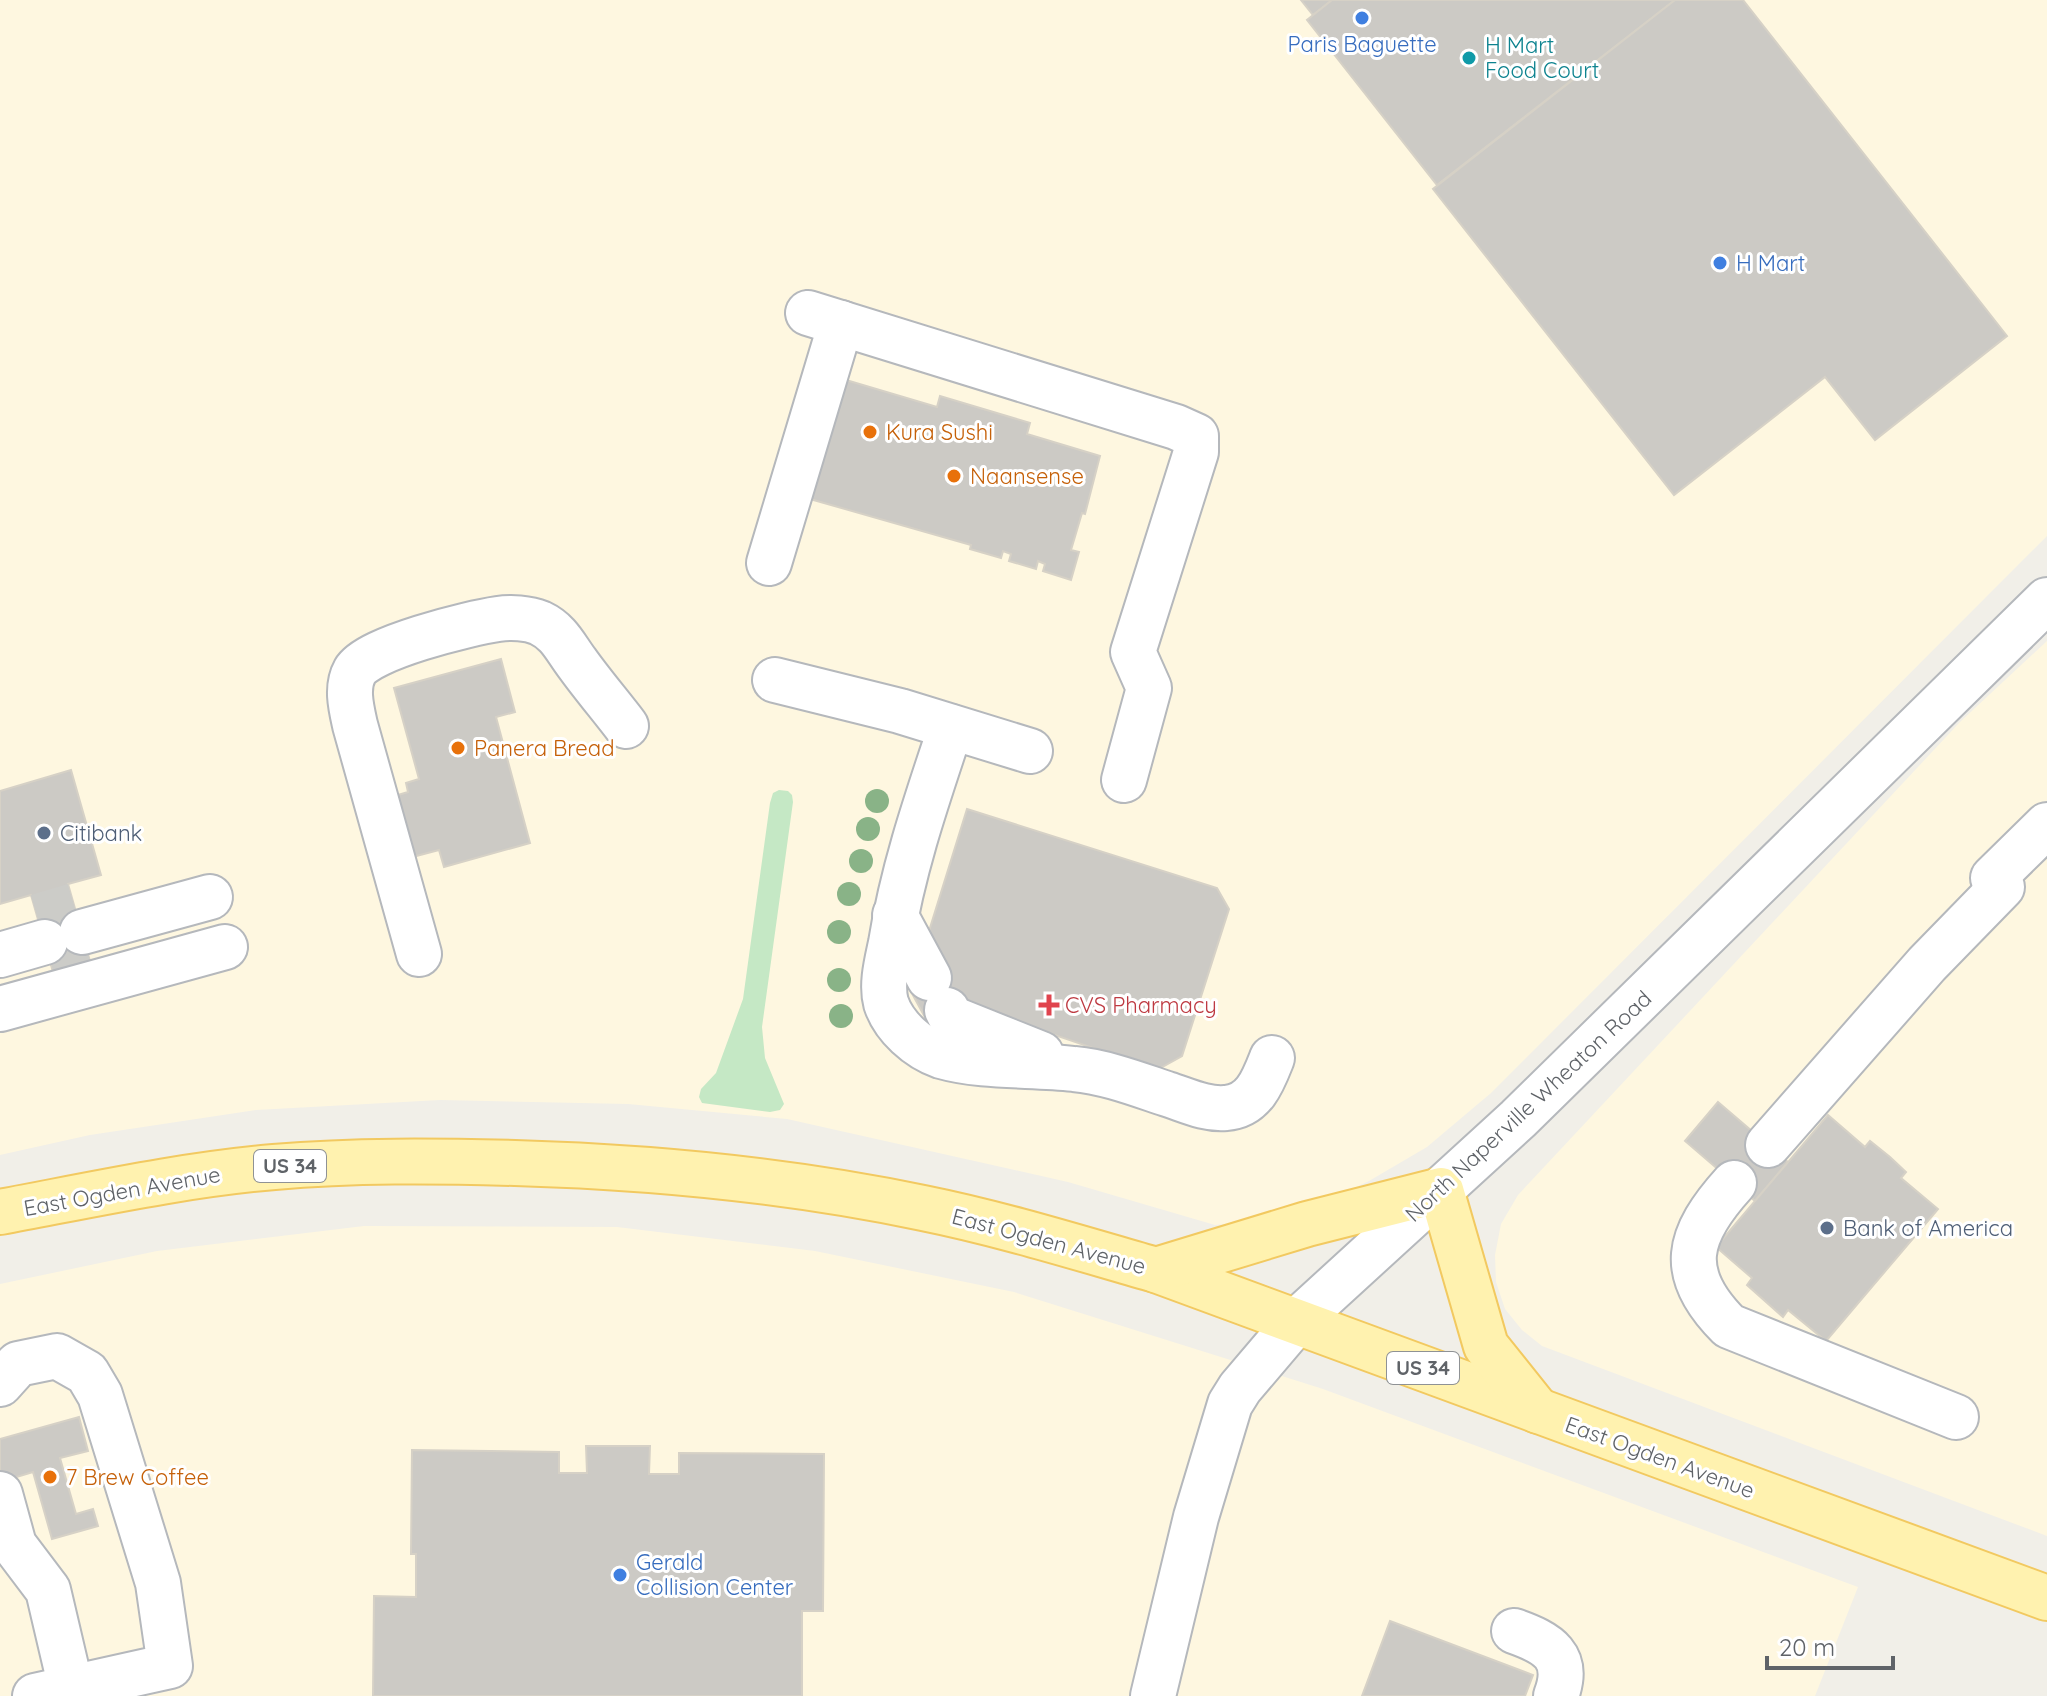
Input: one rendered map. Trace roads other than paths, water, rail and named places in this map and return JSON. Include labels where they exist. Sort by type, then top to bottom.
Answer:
[{"type":"main road","name":"East Ogden Avenue","points":[[0,1212],[141,1185],[273,1167],[454,1161],[705,1175],[871,1198],[1007,1228],[1156,1270],[2047,1598]]},
{"type":"main road","points":[[1156,1270],[1307,1224],[1441,1190],[1486,1346],[1538,1411]]},
{"type":"street","points":[[769,563],[825,318],[1176,427],[1196,436],[1196,452],[1133,652],[1149,688],[1124,780]]},
{"type":"street","name":"North Naperville Wheaton Road","points":[[1153,1696],[1196,1517],[1230,1404],[1240,1388],[1297,1321],[1441,1190],[1829,816],[2047,600]]},
{"type":"street","points":[[419,954],[350,702],[350,684],[365,659],[381,651],[478,623],[500,619],[537,622],[562,639],[626,726]]},
{"type":"street","points":[[775,680],[900,711],[1030,751]]},
{"type":"street","points":[[951,727],[912,845],[884,982],[886,1003],[898,1024],[917,1045],[941,1055],[972,1061],[1076,1069]]},
{"type":"street","points":[[1768,1145],[2047,825]]},
{"type":"street","points":[[0,955],[54,935],[214,909],[0,1009]]},
{"type":"street","points":[[893,929],[931,998],[938,1024],[1076,1069],[1125,1080],[1209,1107],[1227,1108],[1243,1104],[1255,1095],[1272,1058]]},
{"type":"street","points":[[0,981],[54,935]]},
{"type":"street","points":[[1734,1183],[1711,1208],[1699,1232],[1693,1264],[1698,1286],[1710,1307],[1729,1326],[1956,1417]]},
{"type":"street","points":[[0,1384],[18,1364],[39,1358],[57,1356],[87,1373],[100,1395],[158,1583],[170,1666],[53,1692],[48,1590],[14,1545],[0,1494]]},
{"type":"street","points":[[1514,1631],[1532,1637],[1557,1655],[1561,1684],[1556,1696]]},
{"type":"tunnel","points":[[37,916],[74,905]]},
{"type":"tunnel","points":[[52,966],[89,957]]},
{"type":"place","name":"Paris Baguette","points":[[1362,18]]},
{"type":"place","name":"H Mart Food Court","points":[[1469,58]]},
{"type":"place","name":"H Mart","points":[[1720,263]]},
{"type":"place","name":"Kura Sushi","points":[[870,432]]},
{"type":"place","name":"Naansense","points":[[954,476]]},
{"type":"place","name":"Panera Bread","points":[[458,748]]},
{"type":"place","name":"Citibank","points":[[44,833]]},
{"type":"place","name":"CVS Pharmacy","points":[[1049,1005]]},
{"type":"place","name":"Bank of America","points":[[1827,1228]]},
{"type":"place","name":"7 Brew Coffee","points":[[50,1477]]},
{"type":"place","name":"Gerald Collision Center","points":[[620,1575]]}]
